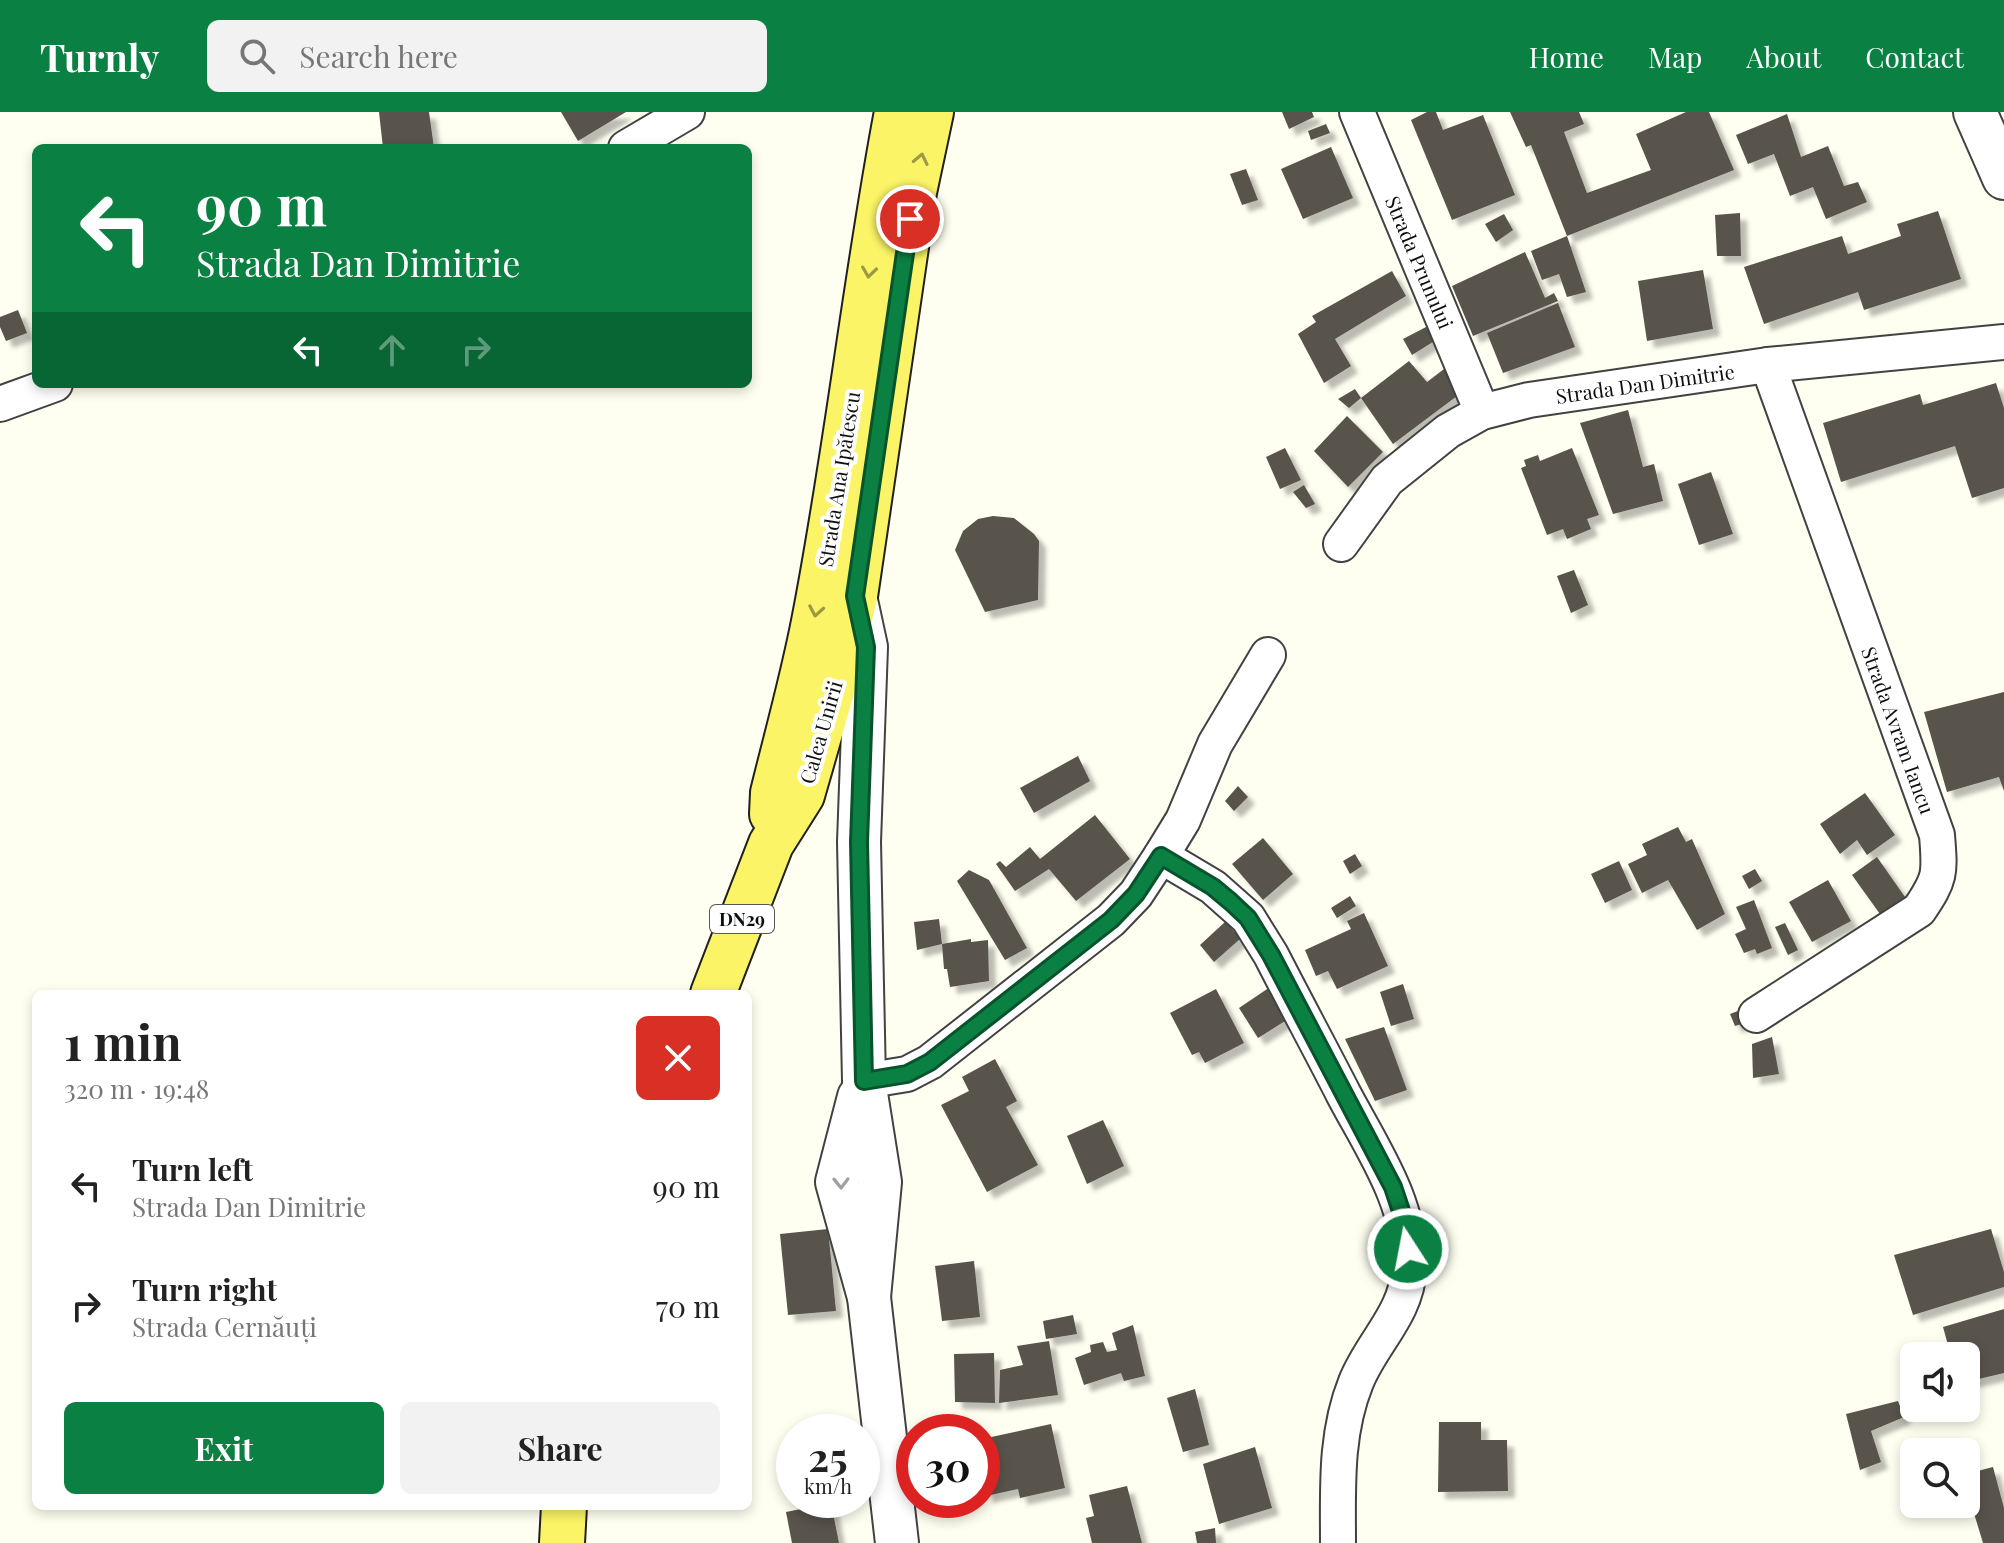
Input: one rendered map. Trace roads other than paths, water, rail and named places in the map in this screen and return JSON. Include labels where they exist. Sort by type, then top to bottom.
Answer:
[{"type":"main road","name":"Strada Ana Ipătescu","points":[[771,844],[773,793],[814,624],[877,216],[897,112]]},
{"type":"main road","name":"Strada Ana Ipătescu","points":[[855,596],[914,192],[931,112]]},
{"type":"main road","name":"Calea Unirii","points":[[715,990],[771,844],[802,795],[823,728],[855,596]]},
{"type":"main road","points":[[562,1543],[564,1510]]},
{"type":"street","points":[[633,144],[687,112]]},
{"type":"street","name":"Strada Prunului","points":[[1357,112],[1482,412]]},
{"type":"street","points":[[1975,112],[2004,178]]},
{"type":"street","name":"Strada Dan Dimitrie","points":[[1341,544],[1387,480],[1448,431],[1482,412],[1529,400],[1768,365],[2004,342]]},
{"type":"street","name":"Strada Avram Iancu","points":[[1756,1015],[1919,910],[1940,873],[1937,835],[1768,365]]},
{"type":"street","points":[[0,404],[44,388]]},
{"type":"street","points":[[855,596],[866,647],[859,842],[864,1081],[837,1182],[869,1297],[897,1543]]},
{"type":"street","points":[[864,1081],[907,1074],[930,1062],[1111,920],[1136,894],[1183,820],[1215,744],[1268,655]]},
{"type":"street","points":[[1161,856],[1213,887],[1248,918],[1271,955],[1393,1187],[1407,1229],[1410,1269],[1400,1309],[1357,1378],[1346,1408],[1337,1457],[1338,1543]]}]
